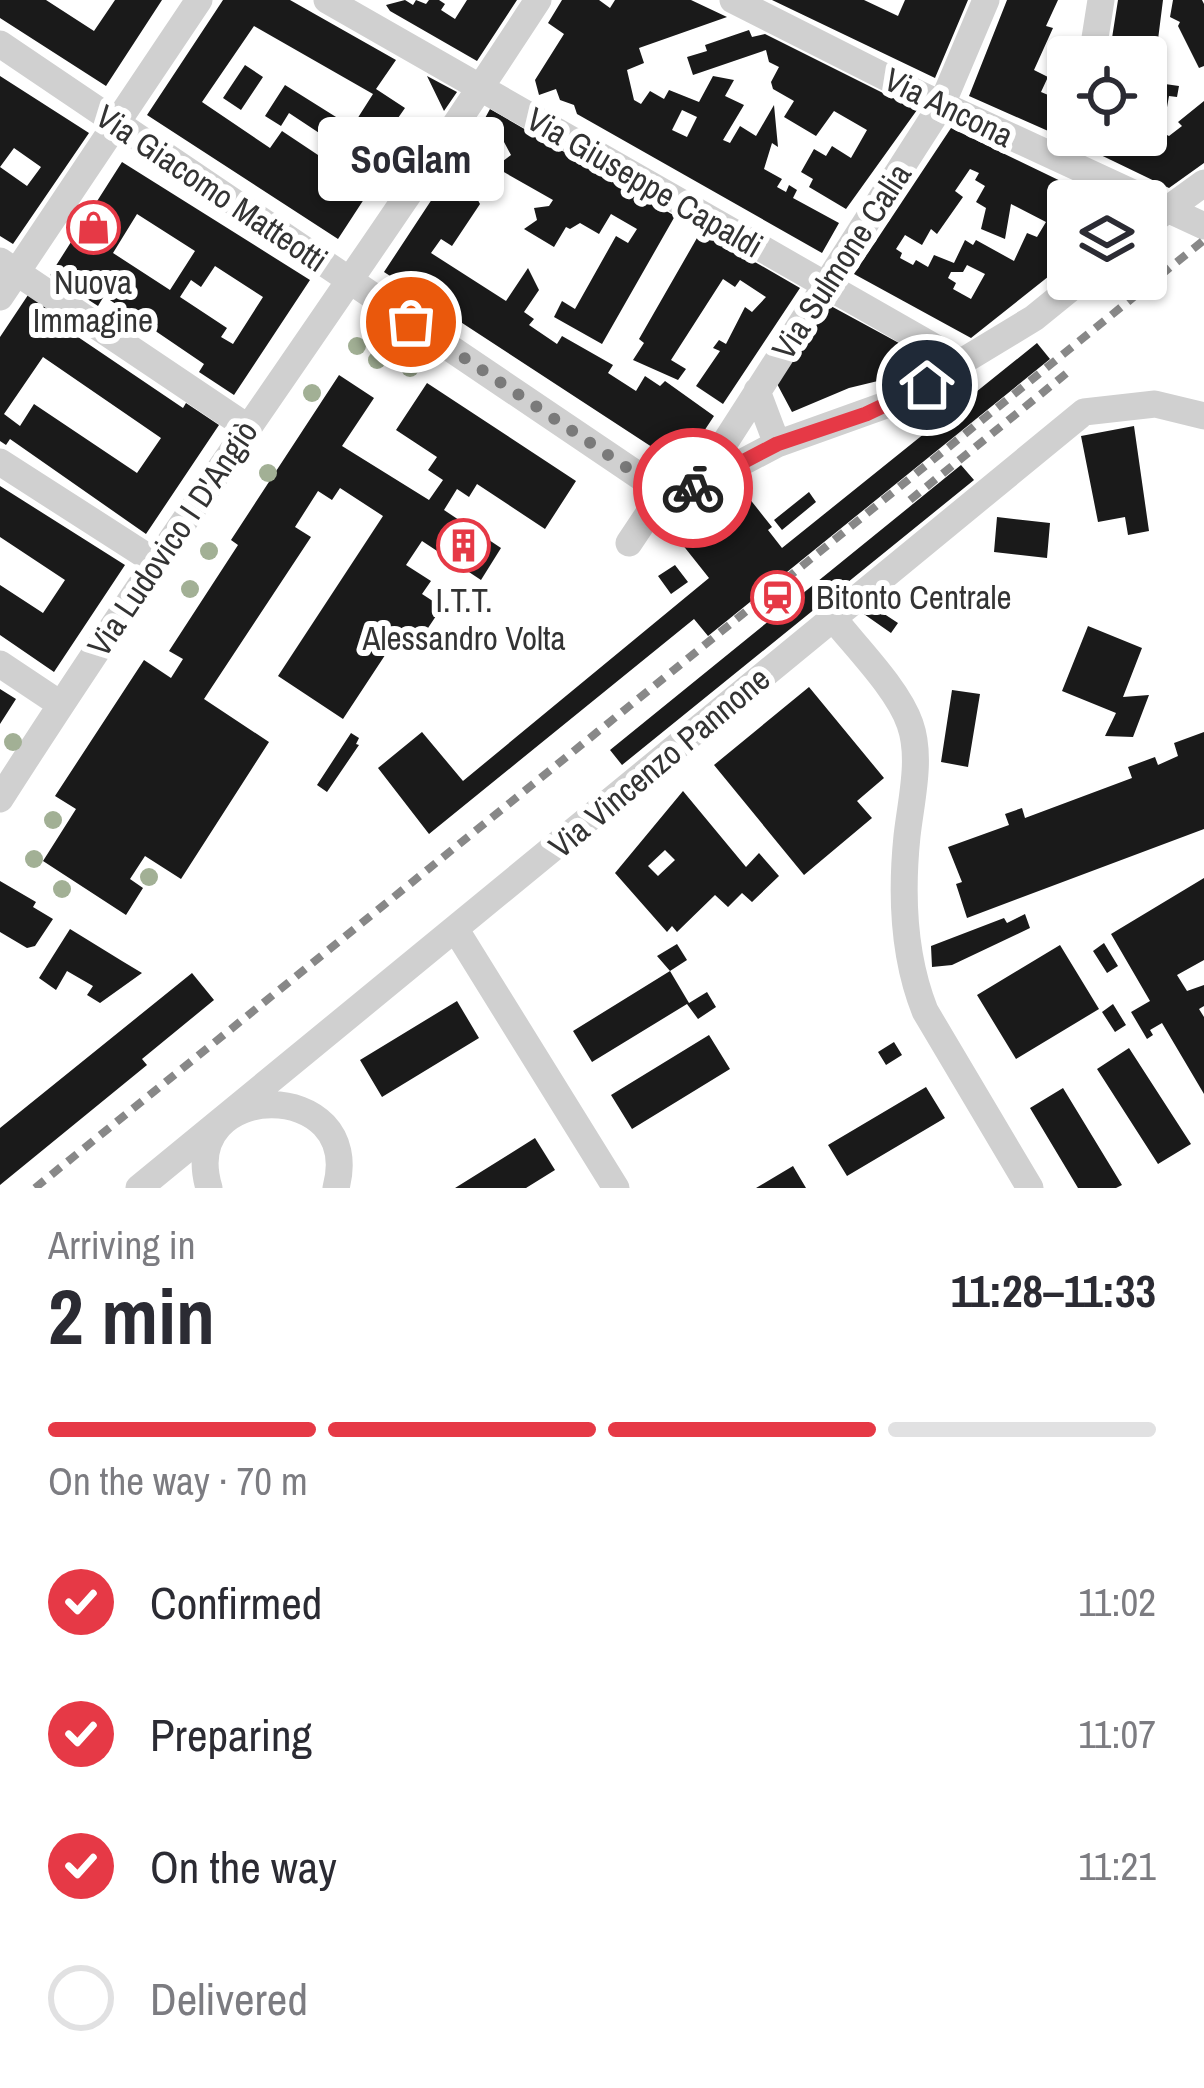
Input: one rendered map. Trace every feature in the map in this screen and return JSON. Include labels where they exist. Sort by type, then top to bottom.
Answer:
[{"type":"street","points":[[0,297],[8,266],[117,124],[199,0]]},
{"type":"street","name":"Via Giuseppe Capaldi","points":[[327,0],[962,363]]},
{"type":"street","name":"Via Ludovico I D'Angiò","points":[[0,799],[154,561],[538,0]]},
{"type":"street","name":"Via Ancona","points":[[733,0],[941,104],[1047,141]]},
{"type":"street","name":"Via Sulmone Calia","points":[[697,486],[941,104],[986,0]]},
{"type":"street","points":[[1096,36],[1101,0]]},
{"type":"street","name":"Via Giacomo Matteotti","points":[[0,44],[663,492]]},
{"type":"street","name":"Via Ancona","points":[[1077,156],[1108,180]]},
{"type":"street","points":[[1167,210],[1204,183]]},
{"type":"street","name":"Via Ancona","points":[[1167,220],[1204,226]]},
{"type":"street","points":[[8,266],[248,427]]},
{"type":"street","points":[[629,543],[663,492],[681,493],[777,444],[897,401],[1055,300]]},
{"type":"street","points":[[757,391],[777,444]]},
{"type":"street","name":"Via Vincenzo Pannone","points":[[139,1188],[1084,412],[1155,404],[1204,416]]},
{"type":"street","points":[[0,462],[154,561]]},
{"type":"street","points":[[833,618],[898,700],[909,721],[914,744],[905,854],[905,935],[913,980],[925,1011],[1030,1188]]},
{"type":"street","points":[[0,664],[60,704]]},
{"type":"street","points":[[456,930],[616,1188]]},
{"type":"street","points":[[209,1188],[206,1159],[227,1118],[270,1102],[292,1105],[329,1132],[338,1154],[336,1188]]},
{"type":"building","points":[[0,0],[46,0],[94,31],[115,0],[162,0],[106,86],[0,18]]},
{"type":"building","points":[[223,0],[290,0],[396,60],[376,89],[405,108],[366,164],[289,113],[281,126],[265,116],[285,85],[352,127],[373,94],[254,26],[202,102],[270,148],[282,131],[324,159],[318,168],[349,188],[353,183],[368,193],[338,239],[147,115]]},
{"type":"building","points":[[405,0],[413,5],[416,0],[426,4],[439,0],[445,4],[441,10],[455,19],[467,0],[517,0],[477,61],[386,5]]},
{"type":"building","points":[[562,0],[599,0],[610,8],[615,0],[691,0],[727,17],[639,48],[644,63],[627,70],[634,100],[641,104],[650,91],[664,99],[669,90],[699,102],[713,76],[734,80],[725,96],[744,105],[723,140],[730,143],[740,126],[756,136],[774,105],[778,147],[772,143],[764,169],[782,179],[777,187],[786,192],[789,185],[797,190],[793,198],[839,223],[822,253],[577,114],[574,105],[560,100],[556,89],[539,95],[535,80],[564,34],[548,23]],"holes":[[[682,110],[697,117],[687,137],[672,130]]]},
{"type":"building","points":[[772,0],[864,0],[898,16],[905,0],[968,0],[935,78]]},
{"type":"building","points":[[1007,0],[1058,0],[1046,26],[1053,28],[1034,70],[1047,76],[1041,92],[1047,94],[1047,130],[969,96]]},
{"type":"building","points":[[1118,0],[1163,0],[1158,36],[1112,36]]},
{"type":"building","points":[[1173,0],[1202,0],[1204,4],[1204,66],[1199,68],[1180,22],[1170,17]]},
{"type":"building","points":[[749,30],[752,37],[765,34],[917,110],[846,209],[809,187],[813,179],[801,172],[814,149],[826,156],[832,146],[851,158],[867,130],[834,111],[816,136],[784,117],[794,101],[773,89],[771,82],[779,67],[769,62],[766,50],[693,75],[687,57],[707,51],[705,45]]},
{"type":"building","points":[[245,65],[263,77],[241,110],[223,98]]},
{"type":"building","points":[[0,76],[89,133],[13,244],[0,236]],"holes":[[[14,148],[41,167],[27,186],[0,167]]]},
{"type":"building","points":[[427,76],[457,92],[444,111]]},
{"type":"building","points":[[1167,84],[1179,86],[1177,97],[1169,96],[1167,107]]},
{"type":"building","points":[[1204,101],[1204,163],[1169,188],[1167,180],[1152,180],[1103,156],[1167,156],[1167,135],[1182,126],[1178,122]]},
{"type":"building","points":[[490,109],[675,216],[602,344],[554,317],[562,301],[575,309],[616,236],[628,243],[637,229],[611,214],[599,234],[580,223],[566,227],[554,247],[524,229],[537,220],[534,208],[549,206],[553,200],[495,167],[511,155],[504,142],[477,150],[472,142]]},
{"type":"building","points":[[951,128],[1059,180],[1047,180],[1047,278],[971,338],[854,274]],"holes":[[[970,169],[979,173],[975,180],[985,186],[976,202],[986,208],[981,229],[1005,239],[1011,204],[1046,222],[1037,237],[1027,233],[1014,261],[976,240],[973,245],[965,240],[954,263],[934,255],[928,267],[900,258],[902,253],[896,249],[905,235],[922,245],[931,229],[937,234],[963,197],[955,191]],[[967,265],[985,274],[971,299],[953,289],[956,283],[948,278]]]},
{"type":"building","points":[[465,149],[478,174],[468,181],[480,204],[452,246],[441,239],[431,253],[506,301],[528,268],[539,290],[524,312],[534,319],[529,325],[557,344],[562,336],[613,365],[608,373],[636,391],[645,376],[660,386],[665,381],[714,416],[681,466],[384,272]]},
{"type":"building","points":[[122,162],[310,280],[234,395],[199,372],[204,364],[104,296],[98,306],[50,275]],"holes":[[[137,214],[195,251],[170,290],[113,253]],[[215,266],[263,297],[233,344],[221,337],[227,328],[180,297],[191,280],[201,287]]]},
{"type":"building","points":[[701,231],[800,288],[723,404],[696,386],[720,351],[713,348],[719,340],[726,344],[745,307],[752,312],[766,297],[740,280],[735,287],[723,279],[671,360],[686,369],[678,380],[633,360],[644,343],[639,339]]},
{"type":"building","points":[[28,295],[81,331],[78,337],[183,408],[186,403],[219,425],[146,534],[10,439],[6,445],[0,441],[0,337]],"holes":[[[43,357],[161,438],[137,473],[34,404],[20,426],[4,414]]]},
{"type":"building","points":[[829,305],[910,349],[915,372],[849,388],[792,412],[776,382]]},
{"type":"building","points":[[1037,343],[1050,359],[708,636],[694,619],[429,834],[378,768],[422,732],[463,781],[709,578],[682,544],[745,493],[782,548]]},
{"type":"building","name":"I.T.T. Alessandro Volta","points":[[339,375],[374,398],[342,446],[429,500],[443,480],[428,470],[437,457],[396,430],[427,383],[576,481],[545,529],[477,484],[469,497],[457,489],[444,510],[501,548],[481,580],[422,541],[406,565],[431,581],[422,594],[442,607],[414,649],[397,637],[343,719],[278,676],[383,516],[340,488],[332,500],[318,491],[295,527],[311,537],[204,699],[269,742],[181,879],[145,856],[130,879],[143,888],[126,915],[43,861],[76,809],[55,796],[144,660],[171,678],[183,659],[169,651],[238,545],[231,540]]},
{"type":"building","points":[[1134,426],[1149,531],[1128,535],[1125,517],[1098,522],[1081,436]]},
{"type":"building","points":[[961,465],[974,480],[622,765],[610,750]]},
{"type":"building","points":[[0,486],[125,565],[54,672],[0,635],[0,585],[43,613],[65,580],[0,537]]},
{"type":"building","points":[[809,492],[816,502],[782,530],[774,520]]},
{"type":"building","points":[[997,517],[1050,523],[1047,558],[994,552]]},
{"type":"building","points":[[675,565],[688,582],[671,594],[658,576]]},
{"type":"building","points":[[869,604],[898,623],[891,633],[861,612]]},
{"type":"building","points":[[1088,626],[1142,648],[1123,697],[1149,695],[1133,737],[1105,736],[1116,713],[1062,691]]},
{"type":"building","points":[[809,687],[884,778],[857,801],[872,818],[804,875],[714,765]]},
{"type":"building","points":[[0,689],[16,699],[0,724]]},
{"type":"building","points":[[952,690],[980,694],[968,767],[941,762]]},
{"type":"building","points":[[1204,732],[1204,829],[967,918],[956,884],[962,882],[948,847],[1009,825],[1005,814],[1022,808],[1025,818],[1132,778],[1128,767],[1155,757],[1158,765],[1178,756],[1174,743]]},
{"type":"building","points":[[351,733],[359,738],[359,745],[327,792],[317,785]]},
{"type":"building","points":[[683,791],[746,867],[759,853],[779,876],[752,902],[742,893],[728,907],[715,895],[677,932],[672,926],[667,932],[615,873]],"holes":[[[665,850],[675,860],[658,876],[648,866]]]},
{"type":"building","points":[[1204,878],[1204,960],[1177,975],[1187,991],[1204,985],[1204,1006],[1199,1009],[1204,1017],[1204,1094],[1162,1023],[1150,1030],[1153,1035],[1147,1039],[1131,1012],[1150,1001],[1111,934]]},
{"type":"building","points":[[0,881],[36,902],[33,907],[53,919],[35,946],[27,948],[0,932]]},
{"type":"building","points":[[1025,914],[1030,928],[952,965],[932,967],[931,946]]},
{"type":"building","points":[[70,929],[142,973],[100,1003],[87,995],[93,986],[67,971],[56,990],[39,978]]},
{"type":"building","points":[[1104,943],[1118,966],[1107,973],[1093,951]]},
{"type":"building","points":[[677,944],[687,960],[670,971],[657,956]]},
{"type":"building","points":[[1060,945],[1099,1009],[1016,1059],[977,995]]},
{"type":"building","points":[[670,971],[689,1003],[707,992],[716,1007],[698,1019],[687,1004],[592,1062],[573,1031]]},
{"type":"building","points":[[192,973],[214,1000],[142,1059],[147,1065],[0,1185],[0,1128]]},
{"type":"building","points":[[457,1001],[479,1038],[382,1097],[360,1060]]},
{"type":"building","points":[[1113,1004],[1126,1025],[1115,1032],[1102,1012]]},
{"type":"building","points":[[709,1035],[730,1069],[632,1129],[611,1095]]},
{"type":"building","points":[[894,1042],[902,1055],[886,1065],[878,1052]]},
{"type":"building","points":[[1129,1048],[1191,1144],[1158,1164],[1097,1069]]},
{"type":"building","points":[[926,1087],[945,1118],[847,1176],[828,1145]]},
{"type":"building","points":[[1063,1088],[1122,1185],[1078,1188],[1030,1108]]},
{"type":"building","points":[[535,1138],[555,1170],[526,1188],[455,1188]]},
{"type":"building","points":[[793,1166],[806,1188],[756,1188]]},
{"type":"railway","points":[[35,1188],[1204,240]]},
{"type":"railway","points":[[910,500],[1073,368]]},
{"type":"way so far","points":[[411,322],[663,492],[693,488]]},
{"type":"place","name":"Nuova Immagine","points":[[93,228]]},
{"type":"place","name":"SoGlam","points":[[411,322]]},
{"type":"place","name":"I.T.T. Alessandro Volta","points":[[464,546]]},
{"type":"place","name":"Bitonto Centrale","points":[[777,597]]},
{"type":"route","points":[[693,488],[777,444],[866,414],[927,385]]}]
